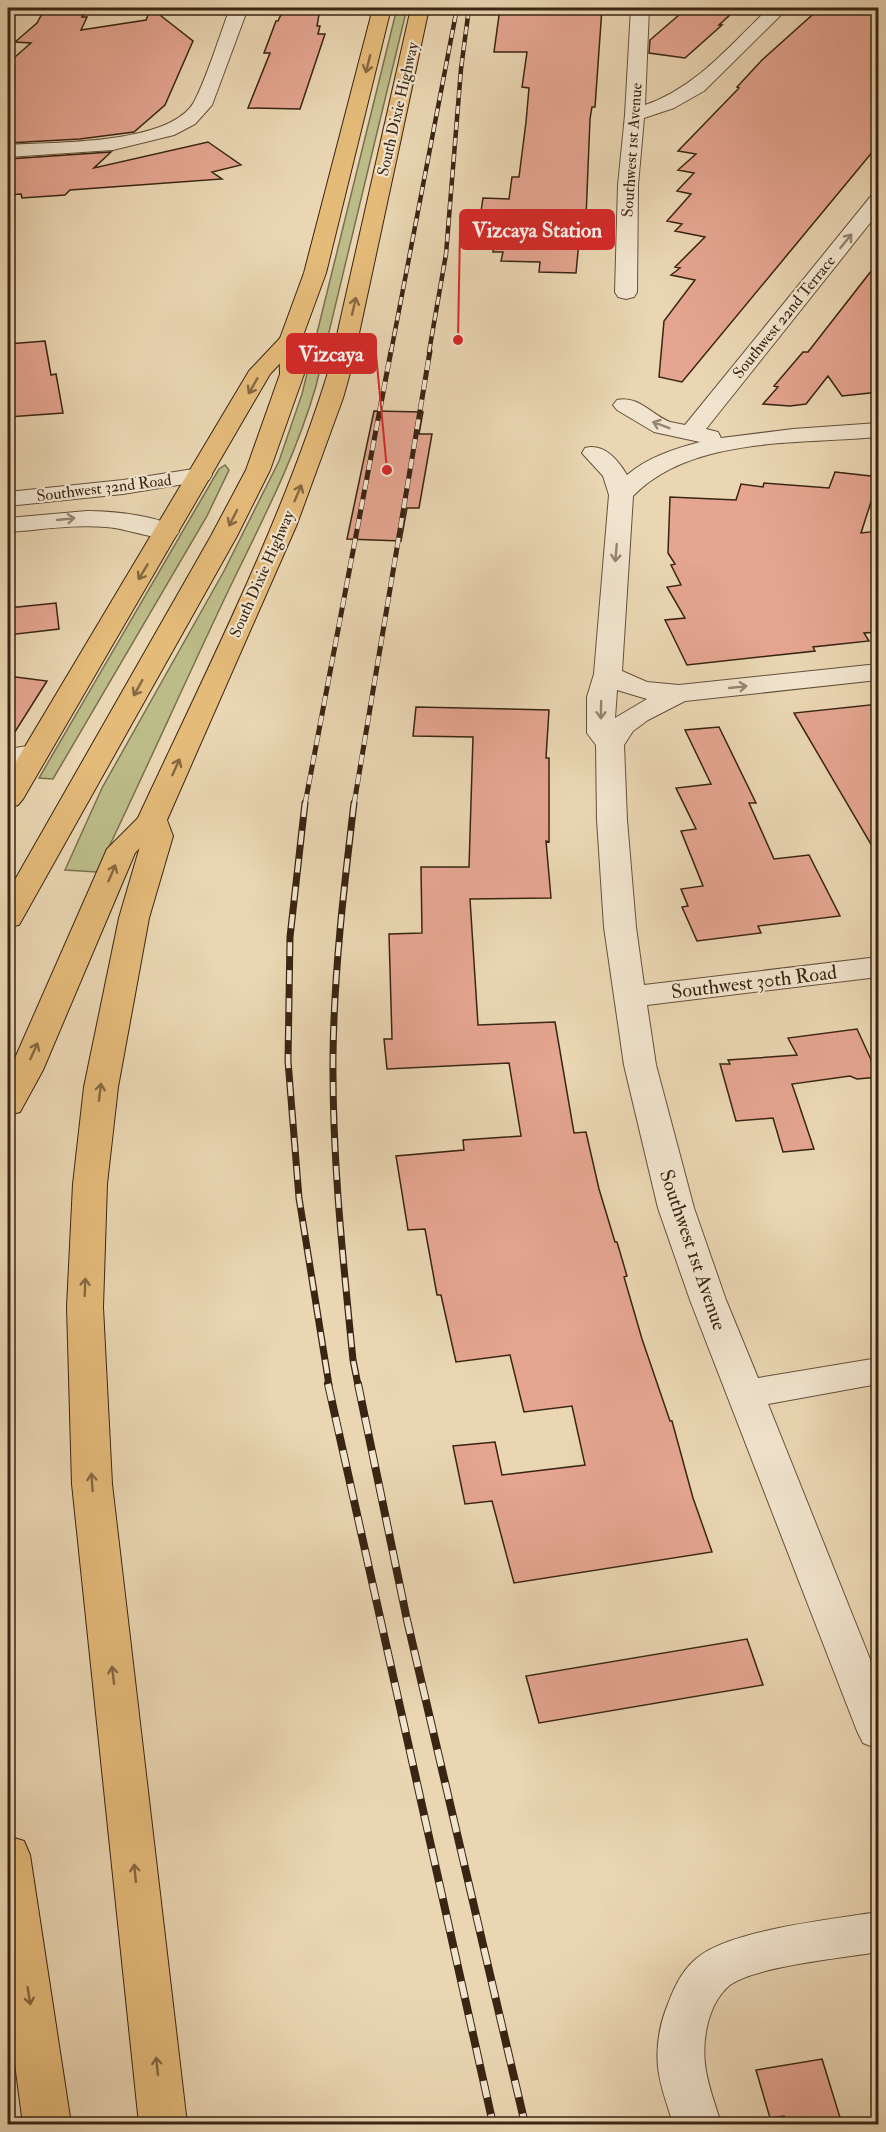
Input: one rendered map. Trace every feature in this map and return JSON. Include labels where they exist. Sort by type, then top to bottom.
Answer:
[{"type":"main road","name":"South Dixie Highway","points":[[8,799],[21,755],[166,532],[261,371],[290,341],[315,273],[382,8]]},
{"type":"main road","name":"South Dixie Highway","points":[[8,1104],[30,1060],[122,849],[152,820],[309,467],[328,414],[343,354],[420,8]]},
{"type":"main road","points":[[8,918],[224,536],[258,470],[292,374],[290,341]]},
{"type":"main road","points":[[152,820],[158,836],[134,918],[101,1087],[90,1184],[85,1307],[92,1484],[163,2124]]},
{"type":"main road","points":[[8,1855],[47,2124]]},
{"type":"street","points":[[8,151],[127,142],[178,128],[192,119],[202,105],[239,8]]},
{"type":"street","name":"Southwest 1st Avenue","points":[[626,292],[628,186],[635,114],[640,8]]},
{"type":"street","points":[[635,114],[667,104],[697,87],[779,8]]},
{"type":"street","name":"Southwest 22nd Terrace","points":[[694,442],[879,200]]},
{"type":"street","points":[[625,405],[694,442],[738,442],[879,430]]},
{"type":"street","points":[[621,495],[653,467],[694,442]]},
{"type":"street","name":"Southwest 1st Avenue","points":[[594,453],[615,474],[621,495],[608,674],[602,697],[601,733],[610,745],[612,820],[620,927],[640,1065],[676,1208],[708,1300],[879,1731]]},
{"type":"street","name":"Southwest 32nd Road","points":[[8,499],[123,487],[200,475]]},
{"type":"street","name":"Southwest 32nd Road","points":[[8,525],[100,517],[130,520],[166,532]]},
{"type":"street","points":[[608,674],[643,690],[680,693],[879,672]]},
{"type":"street","points":[[610,745],[622,726],[638,714],[680,693]]},
{"type":"street","name":"Southwest 30th Road","points":[[630,997],[879,967]]},
{"type":"street","points":[[745,1394],[879,1371]]},
{"type":"street","points":[[697,2124],[681,2065],[683,2025],[696,1991],[715,1969],[752,1955],[879,1932]]},
{"type":"green space","points":[[397,8],[407,8],[316,386],[297,442],[274,497],[97,872],[65,870],[102,788],[224,571],[279,461],[302,394]]},
{"type":"green space","points":[[225,465],[229,470],[207,516],[53,779],[39,778],[219,469]]},
{"type":"building","points":[[151,8],[193,41],[165,105],[134,132],[80,139],[8,143],[8,63],[31,43],[15,42],[37,23],[44,10],[85,12],[82,17],[87,17],[81,30],[146,20]]},
{"type":"building","points":[[284,8],[320,9],[318,34],[325,34],[300,109],[248,108],[270,53],[264,53],[276,21]]},
{"type":"building","points":[[500,8],[602,8],[595,107],[592,107],[590,119],[585,242],[579,241],[576,273],[539,272],[540,262],[501,261],[503,252],[493,252],[494,239],[477,239],[483,198],[509,199],[512,177],[519,177],[526,122],[529,88],[522,87],[527,52],[494,52]]},
{"type":"building","points":[[687,8],[733,12],[685,58],[649,53],[650,40]]},
{"type":"building","points":[[820,8],[879,8],[879,144],[682,382],[659,377],[664,321],[695,280],[671,275],[680,268],[675,267],[705,237],[675,231],[682,224],[667,221],[691,194],[677,191],[694,173],[678,170],[696,154],[678,151],[739,88],[737,87],[762,60]]},
{"type":"building","points":[[208,142],[241,165],[212,172],[222,179],[70,190],[65,195],[22,198],[21,194],[8,195],[8,159],[111,152],[94,168]]},
{"type":"building","points":[[879,261],[879,392],[842,396],[828,376],[806,404],[790,406],[763,404],[778,387],[774,386],[803,352],[808,352]]},
{"type":"building","points":[[45,341],[51,375],[56,374],[63,413],[8,417],[8,344]]},
{"type":"building","points":[[374,411],[423,412],[419,434],[432,434],[419,508],[407,508],[401,541],[347,539]]},
{"type":"building","points":[[835,472],[879,477],[861,533],[879,531],[879,632],[864,633],[869,641],[813,647],[815,651],[687,665],[665,620],[685,618],[667,587],[681,585],[671,565],[675,564],[668,553],[670,497],[736,500],[741,484],[763,487],[764,483],[829,488]]},
{"type":"building","points":[[56,603],[59,629],[8,635],[8,608]]},
{"type":"building","points":[[8,676],[47,681],[8,743]]},
{"type":"building","points":[[879,704],[879,858],[794,713]]},
{"type":"building","points":[[416,707],[549,710],[546,758],[549,758],[549,842],[546,841],[551,898],[470,899],[478,1025],[555,1022],[574,1133],[586,1132],[599,1189],[627,1276],[624,1277],[642,1339],[670,1421],[672,1421],[693,1498],[712,1552],[514,1583],[492,1501],[465,1504],[453,1446],[495,1442],[502,1475],[585,1465],[572,1406],[524,1412],[510,1355],[456,1362],[441,1295],[437,1295],[425,1229],[408,1230],[396,1156],[464,1150],[463,1140],[521,1136],[509,1063],[387,1069],[384,1039],[392,1039],[389,934],[422,933],[421,867],[469,867],[473,737],[413,736]]},
{"type":"building","points":[[719,727],[756,803],[749,803],[774,859],[809,855],[840,916],[758,926],[761,933],[697,941],[682,907],[688,906],[681,889],[703,886],[681,831],[696,829],[676,788],[711,784],[685,730]]},
{"type":"building","points":[[857,1029],[879,1077],[857,1079],[850,1076],[792,1084],[814,1149],[783,1152],[773,1118],[736,1121],[720,1064],[730,1064],[728,1060],[797,1055],[788,1038]]},
{"type":"building","points":[[747,1639],[763,1685],[539,1723],[526,1676]]},
{"type":"building","points":[[822,2059],[842,2124],[787,2124],[784,2116],[770,2118],[756,2070]]},
{"type":"railway","points":[[391,352],[457,8]]},
{"type":"railway","points":[[429,352],[446,254],[461,69],[469,8]]},
{"type":"railway","points":[[305,804],[391,351]]},
{"type":"railway","points":[[354,804],[430,351]]},
{"type":"railway","points":[[305,803],[290,937],[288,1061],[299,1198],[329,1385]]},
{"type":"railway","points":[[354,803],[337,961],[333,1094],[342,1246],[353,1360],[358,1385]]},
{"type":"railway","points":[[328,1384],[493,2124]]},
{"type":"railway","points":[[358,1384],[407,1620],[525,2124]]},
{"type":"place","name":"Vizcaya Station","points":[[458,340]]},
{"type":"place","name":"Vizcaya","points":[[387,470]]}]
